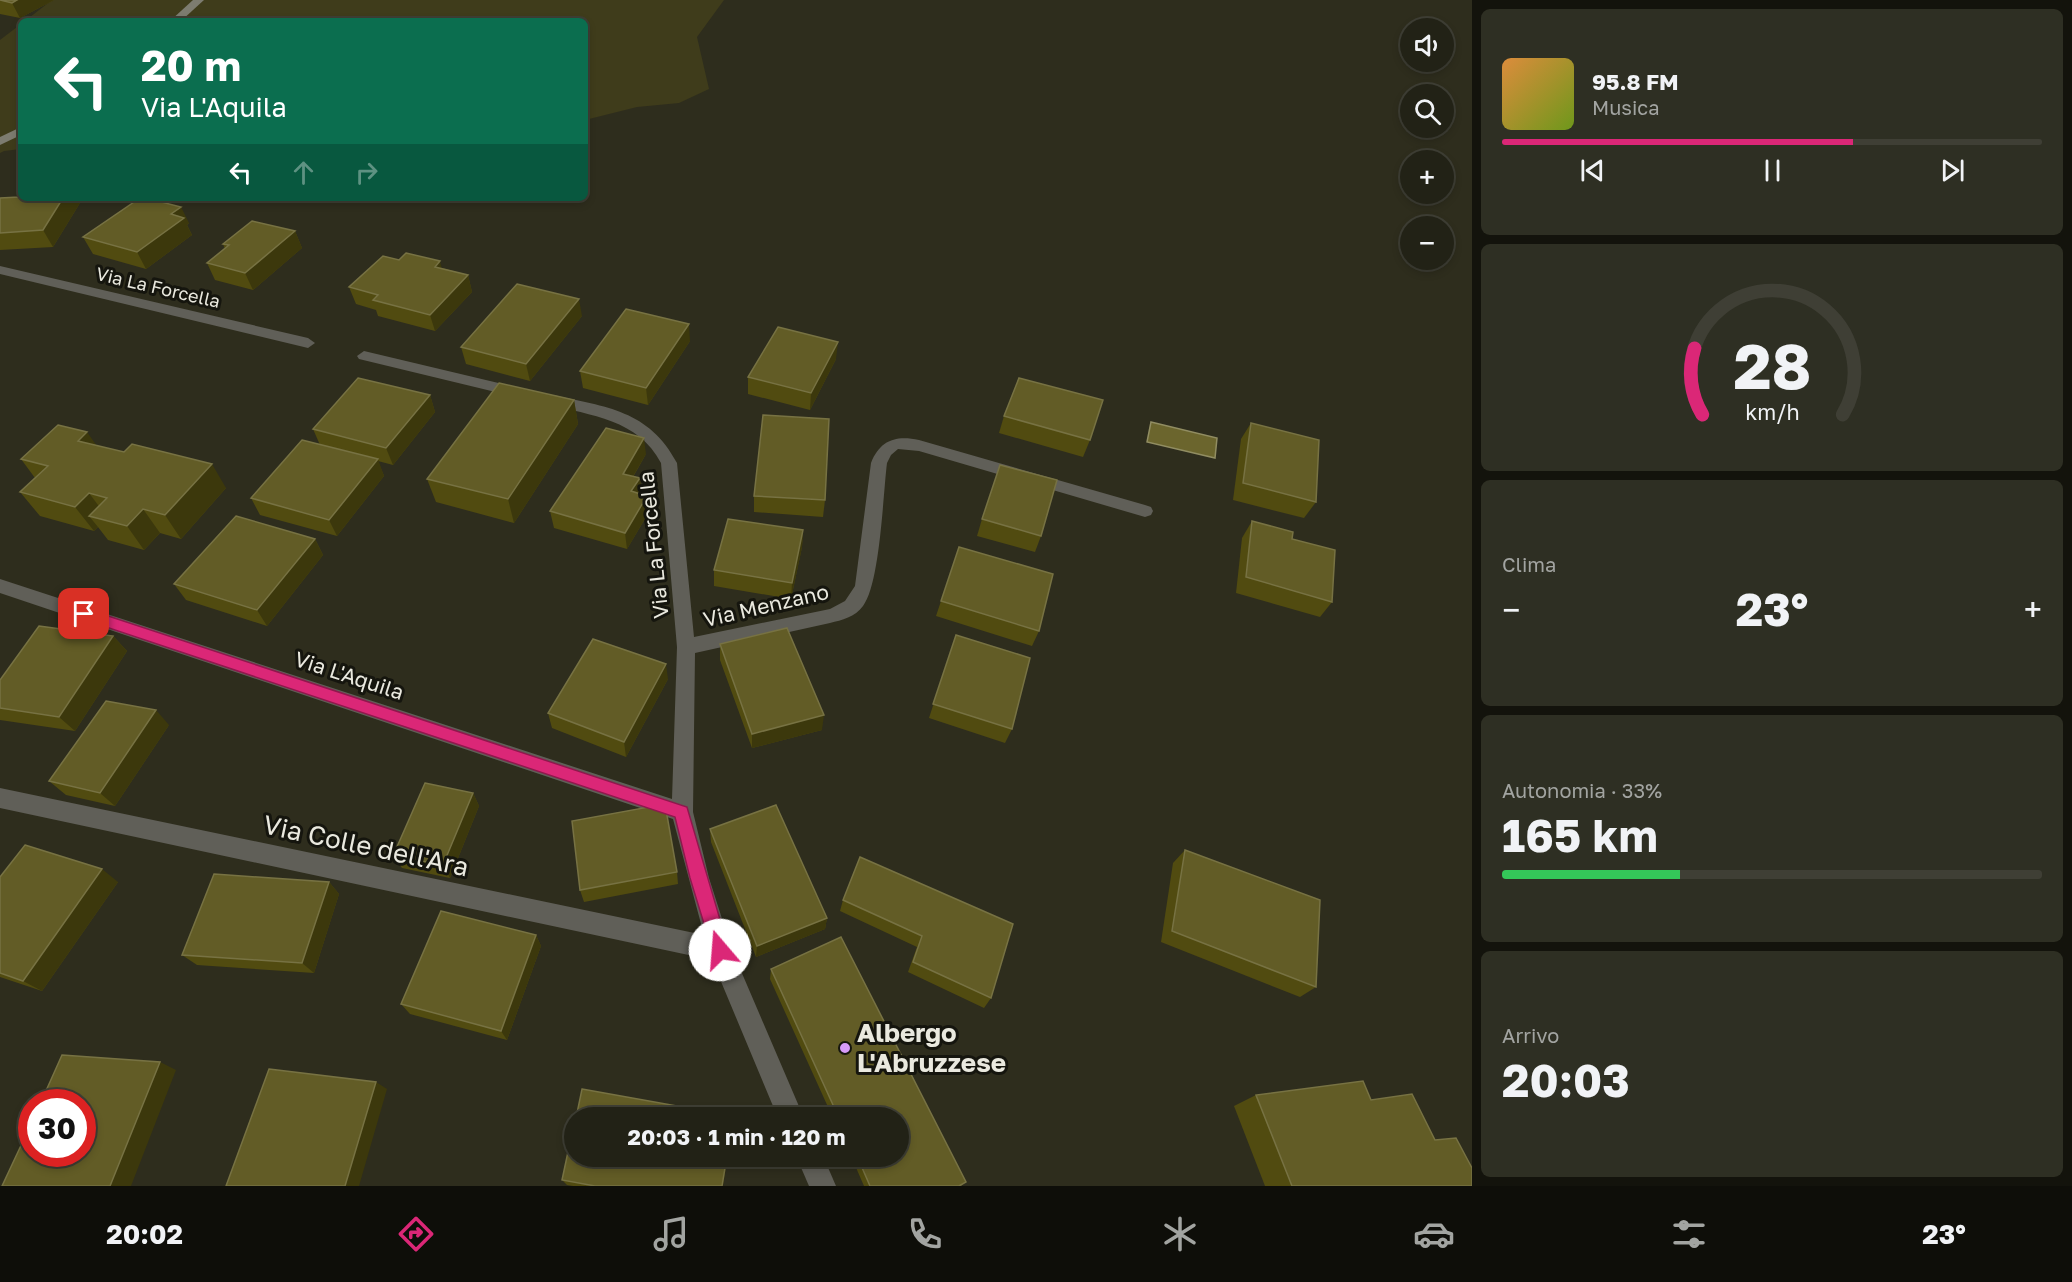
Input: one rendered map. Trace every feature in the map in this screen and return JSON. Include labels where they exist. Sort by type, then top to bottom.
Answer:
[{"type":"main road","points":[[179,18],[199,0]]},
{"type":"main road","points":[[0,142],[18,132]]},
{"type":"street","name":"Via La Forcella","points":[[0,270],[308,343]]},
{"type":"street","name":"Via La Forcella","points":[[364,356],[610,414],[635,424],[654,439],[664,451],[670,469],[686,647],[682,812],[698,878],[720,950],[753,1032],[787,1107]]},
{"type":"street","name":"Via Menzano","points":[[686,647],[830,616],[855,605],[861,597],[864,586],[879,463],[885,450],[891,445],[900,443],[920,446],[1145,511]]},
{"type":"street","name":"Via L'Aquila","points":[[0,586],[682,812]]},
{"type":"street","name":"Via Colle dell'Ara","points":[[0,798],[720,950]]},
{"type":"street","points":[[814,1167],[822,1186]]},
{"type":"shaded area","points":[[52,0],[724,0],[697,37],[709,89],[679,103],[637,107],[588,119],[588,18],[29,18]]},
{"type":"shaded area","points":[[18,26],[18,149],[0,153],[0,40]]},
{"type":"shaded area","points":[[1151,422],[1217,438],[1215,458],[1147,442]]},
{"type":"building","points":[[0,0],[17,0],[12,3]]},
{"type":"building","points":[[18,197],[18,201],[61,201],[43,230],[0,233],[0,198]]},
{"type":"building","points":[[136,201],[158,201],[181,207],[171,214],[184,218],[137,252],[83,237]]},
{"type":"building","points":[[252,221],[295,231],[245,273],[207,263],[229,245],[223,244]]},
{"type":"building","points":[[406,253],[440,261],[435,267],[468,275],[430,315],[373,300],[378,295],[349,287],[383,256],[399,260]]},
{"type":"building","points":[[517,284],[579,299],[526,364],[461,347]]},
{"type":"building","points":[[626,309],[689,324],[646,388],[580,371]]},
{"type":"building","points":[[778,327],[838,342],[811,393],[748,377]]},
{"type":"building","points":[[358,378],[430,395],[386,448],[313,429]]},
{"type":"building","points":[[1019,378],[1103,400],[1090,440],[1004,416]]},
{"type":"building","points":[[499,383],[574,400],[508,499],[427,479]]},
{"type":"building","points":[[763,415],[829,419],[825,500],[754,496]]},
{"type":"building","points":[[1251,423],[1319,440],[1316,502],[1243,483]]},
{"type":"building","points":[[58,425],[87,432],[78,441],[124,452],[132,444],[212,464],[165,515],[143,509],[127,526],[89,516],[107,498],[89,493],[75,507],[20,492],[48,466],[21,459]]},
{"type":"building","points":[[606,428],[644,438],[623,474],[640,478],[631,491],[647,496],[625,533],[550,511]]},
{"type":"building","points":[[302,440],[378,459],[329,520],[251,498]]},
{"type":"building","points":[[1000,465],[1057,480],[1041,536],[982,519]]},
{"type":"building","points":[[236,516],[315,539],[257,610],[174,584]]},
{"type":"building","points":[[728,519],[803,530],[792,583],[714,570]]},
{"type":"building","points":[[1252,521],[1293,532],[1292,539],[1335,550],[1332,602],[1246,577]]},
{"type":"building","points":[[959,547],[1053,574],[1039,631],[941,601]]},
{"type":"building","points":[[39,626],[113,636],[59,717],[0,708],[0,680]]},
{"type":"building","points":[[787,628],[824,715],[752,734],[720,644]]},
{"type":"building","points":[[956,635],[1030,658],[1012,729],[933,704]]},
{"type":"building","points":[[593,639],[666,664],[624,742],[548,713]]},
{"type":"building","points":[[106,701],[156,710],[100,793],[49,781]]},
{"type":"building","points":[[425,783],[473,793],[443,865],[393,856]]},
{"type":"building","points":[[665,804],[677,872],[580,890],[572,821]]},
{"type":"building","points":[[776,805],[827,918],[757,946],[710,829]]},
{"type":"building","points":[[25,845],[102,869],[23,981],[0,973],[0,877]]},
{"type":"building","points":[[1185,850],[1320,900],[1316,987],[1172,931]]},
{"type":"building","points":[[860,857],[1013,924],[991,998],[913,962],[922,936],[843,900]]},
{"type":"building","points":[[214,874],[329,882],[302,963],[182,955]]},
{"type":"building","points":[[441,911],[536,935],[501,1031],[401,1004]]},
{"type":"building","name":"Albergo L'Abruzzese","points":[[841,937],[966,1182],[959,1186],[870,1186],[862,1167],[909,1167],[909,1107],[834,1107],[771,969]]},
{"type":"building","points":[[62,1055],[160,1062],[110,1186],[2,1186],[18,1152],[18,1167],[96,1167],[96,1089],[47,1089]]},
{"type":"building","points":[[269,1069],[376,1082],[345,1186],[226,1186]]},
{"type":"building","points":[[1363,1081],[1371,1100],[1412,1094],[1435,1140],[1456,1138],[1472,1168],[1472,1186],[1292,1186],[1256,1095]]},
{"type":"building","points":[[582,1089],[683,1107],[578,1107]]},
{"type":"building","points":[[565,1167],[725,1167],[722,1186],[595,1186],[562,1180]]},
{"type":"place","name":"Albergo L'Abruzzese","points":[[845,1048]]},
{"type":"route","points":[[84,614],[682,812],[698,878],[720,950]]}]
